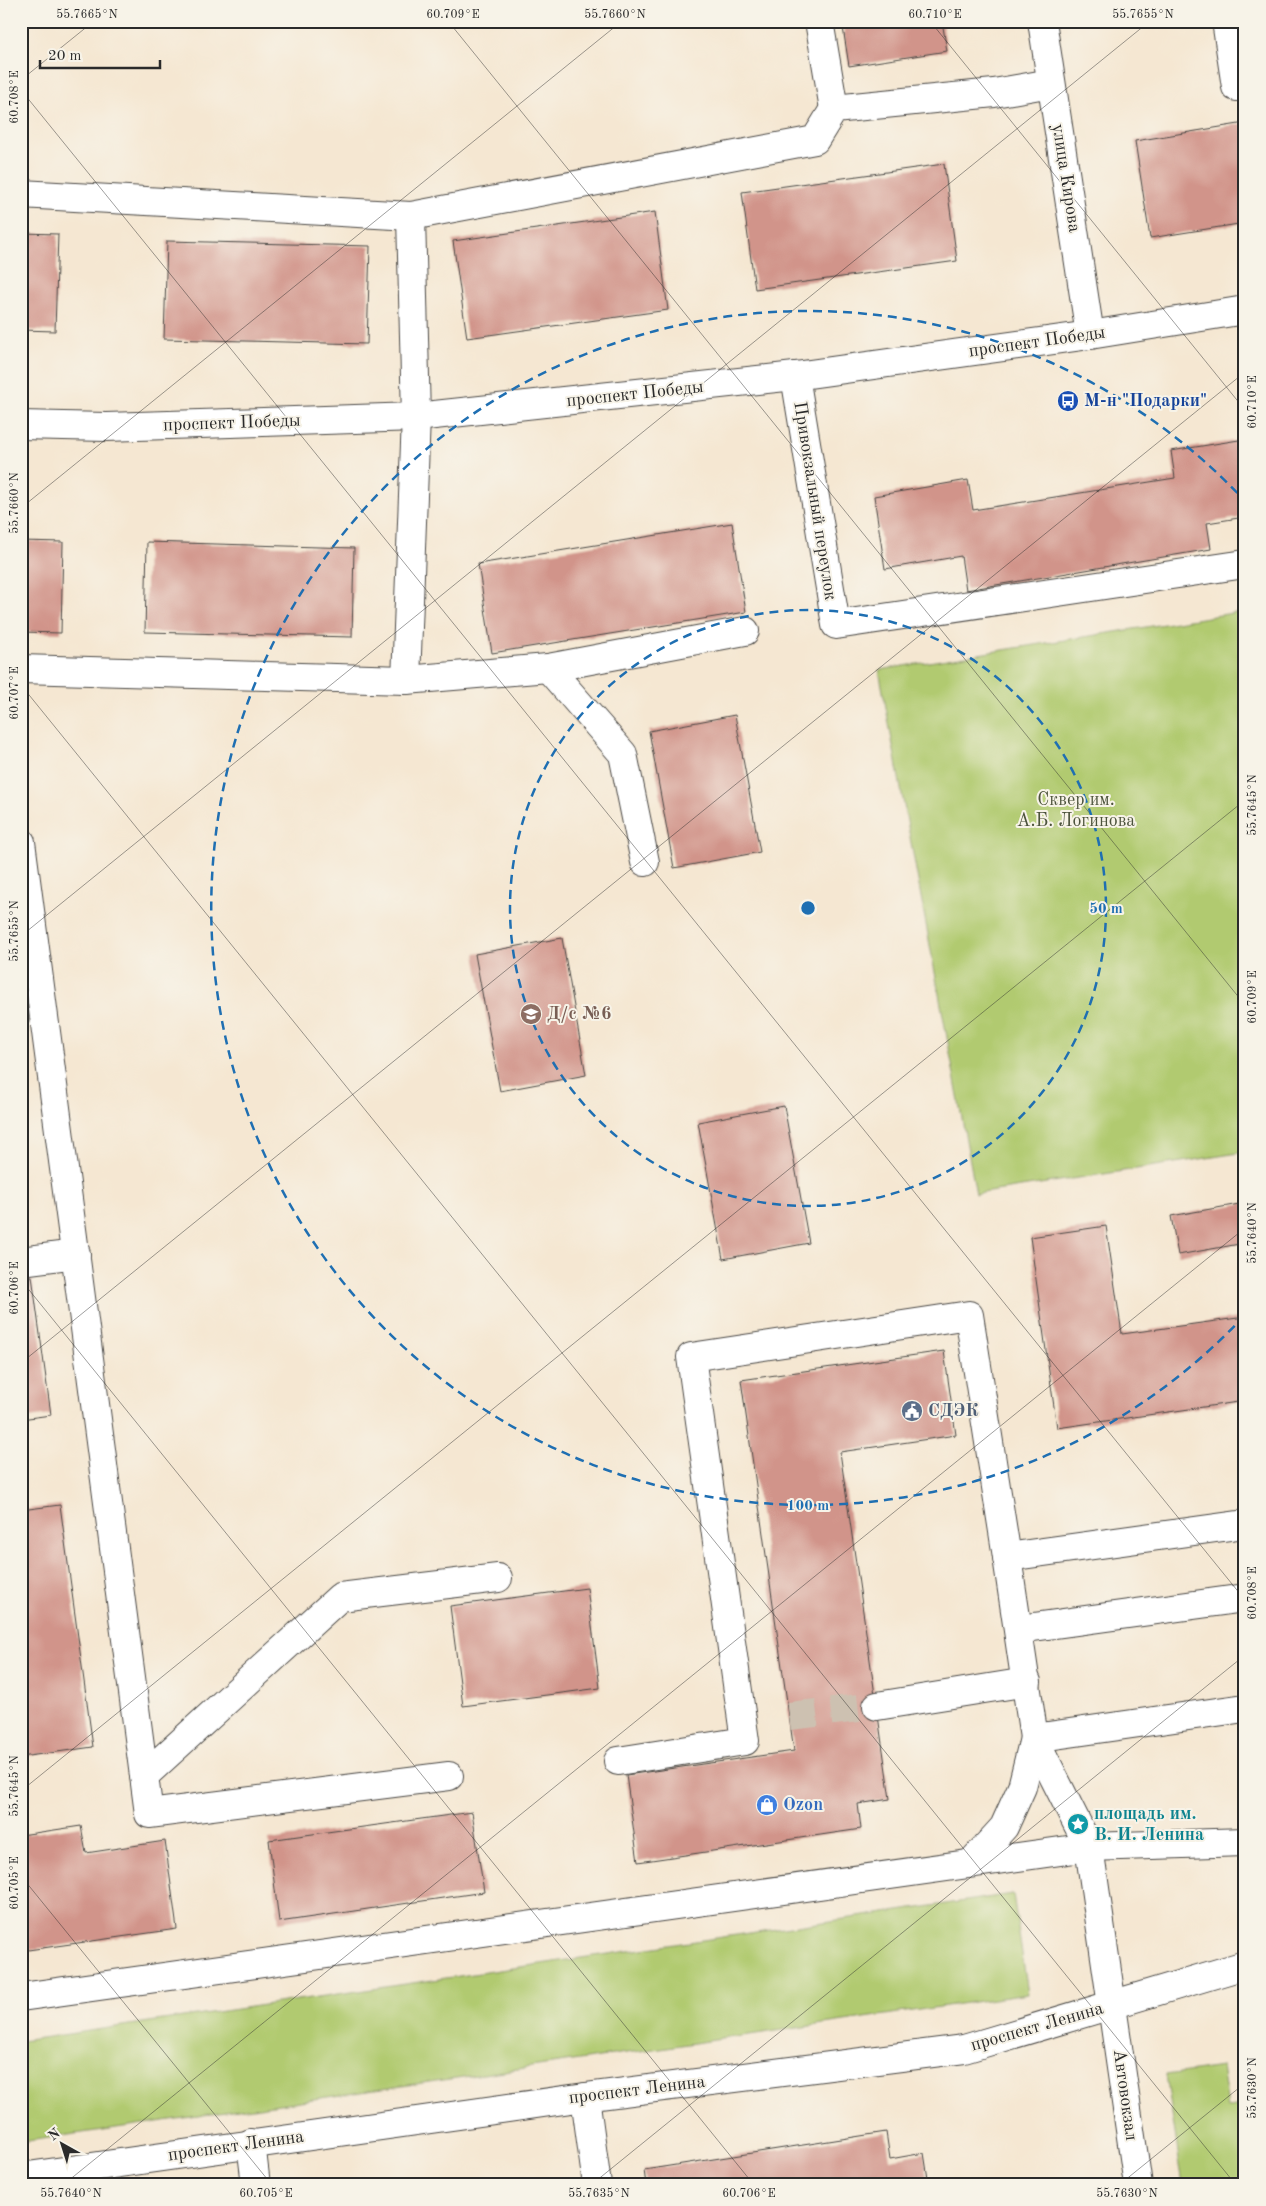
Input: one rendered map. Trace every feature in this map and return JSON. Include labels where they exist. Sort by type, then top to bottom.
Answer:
[{"type":"street","points":[[21,194],[411,216],[815,140],[834,109],[819,21]]},
{"type":"street","name":"улица Кирова","points":[[1042,21],[1090,335]]},
{"type":"street","points":[[1226,21],[1236,87],[1245,86]]},
{"type":"street","points":[[834,109],[994,93],[1051,83]]},
{"type":"street","points":[[406,680],[416,417],[411,216]]},
{"type":"street","name":"проспект Победы","points":[[21,425],[106,426],[416,417],[795,376],[1090,335],[1245,310]]},
{"type":"street","name":"Привокзальный переулок","points":[[795,376],[836,625],[1245,564]]},
{"type":"street","points":[[21,670],[406,680],[548,668],[745,631]]},
{"type":"street","points":[[548,668],[623,754],[645,862]]},
{"type":"street","points":[[21,842],[149,1814],[448,1776]]},
{"type":"street","points":[[21,1261],[76,1254]]},
{"type":"street","points":[[618,1762],[745,1741],[691,1357],[969,1315],[1019,1629],[1034,1738],[1022,1787],[1004,1826],[972,1862]]},
{"type":"street","points":[[1007,1557],[1245,1524]]},
{"type":"street","points":[[144,1776],[340,1597],[498,1578]]},
{"type":"street","points":[[1019,1629],[1245,1598]]},
{"type":"street","points":[[877,1706],[1027,1682]]},
{"type":"street","points":[[1034,1738],[1245,1708]]},
{"type":"street","name":"Автовокзал","points":[[1034,1738],[1089,1847],[1138,2185]]},
{"type":"street","points":[[21,1998],[972,1862],[1089,1847],[1245,1842]]},
{"type":"street","name":"проспект Ленина","points":[[21,2177],[585,2097],[964,2048],[1245,1965]]},
{"type":"street","points":[[585,2097],[597,2185]]},
{"type":"street","points":[[251,2143],[256,2185]]},
{"type":"green space","name":"Сквер им. А.Б. Логинова","points":[[1245,611],[1245,1152],[976,1194],[879,670]]},
{"type":"green space","points":[[1013,1894],[1028,1994],[21,2142],[21,2041]]},
{"type":"green space","points":[[1222,2067],[1228,2107],[1245,2105],[1245,2185],[1183,2185],[1166,2075]]},
{"type":"building","points":[[842,21],[942,21],[947,51],[849,66]]},
{"type":"building","points":[[1245,123],[1245,223],[1150,238],[1135,141]]},
{"type":"building","points":[[944,164],[957,261],[755,289],[742,192]]},
{"type":"building","points":[[655,212],[668,310],[467,338],[453,241]]},
{"type":"building","points":[[21,233],[58,234],[55,331],[21,330]]},
{"type":"building","points":[[167,241],[370,246],[367,344],[164,339]]},
{"type":"building","points":[[1245,439],[1245,517],[1207,523],[1211,549],[966,590],[961,556],[885,569],[874,496],[968,480],[973,510],[1175,478],[1171,451]]},
{"type":"building","points":[[732,523],[746,612],[492,653],[478,564]]},
{"type":"building","points":[[21,541],[63,542],[61,633],[21,632]]},
{"type":"building","points":[[147,542],[354,548],[352,637],[145,632]]},
{"type":"building","points":[[735,715],[760,852],[674,868],[649,731]]},
{"type":"building","name":"Д/с №6","points":[[562,938],[586,1075],[500,1091],[475,954]]},
{"type":"building","points":[[784,1106],[809,1243],[723,1259],[698,1122]]},
{"type":"building","points":[[1245,1203],[1245,1243],[1178,1255],[1171,1216]]},
{"type":"building","points":[[1106,1226],[1122,1334],[1245,1317],[1245,1401],[1057,1428],[1030,1237]]},
{"type":"building","points":[[32,1276],[51,1415],[21,1419],[21,1278]]},
{"type":"building","points":[[944,1351],[956,1435],[840,1452],[890,1799],[858,1804],[861,1829],[638,1862],[626,1775],[794,1751],[741,1380]]},
{"type":"building","points":[[60,1505],[93,1747],[21,1757],[21,1510]]},
{"type":"building","points":[[587,1588],[600,1688],[463,1706],[450,1606]]},
{"type":"building","points":[[472,1812],[484,1892],[279,1922],[269,1840]]},
{"type":"building","points":[[81,1826],[86,1853],[165,1841],[177,1929],[21,1951],[21,1835]]},
{"type":"building","points":[[886,2132],[890,2159],[924,2153],[929,2185],[646,2185],[644,2170]]},
{"type":"tunnel","points":[[789,1716],[877,1706]]},
{"type":"place","name":"М-н \"Подарки\"","points":[[1068,401]]},
{"type":"place","name":"Д/с №6","points":[[531,1014]]},
{"type":"place","name":"СДЭК","points":[[912,1411]]},
{"type":"place","name":"Ozon","points":[[767,1805]]},
{"type":"place","name":"площадь им. В. И. Ленина","points":[[1078,1824]]}]
